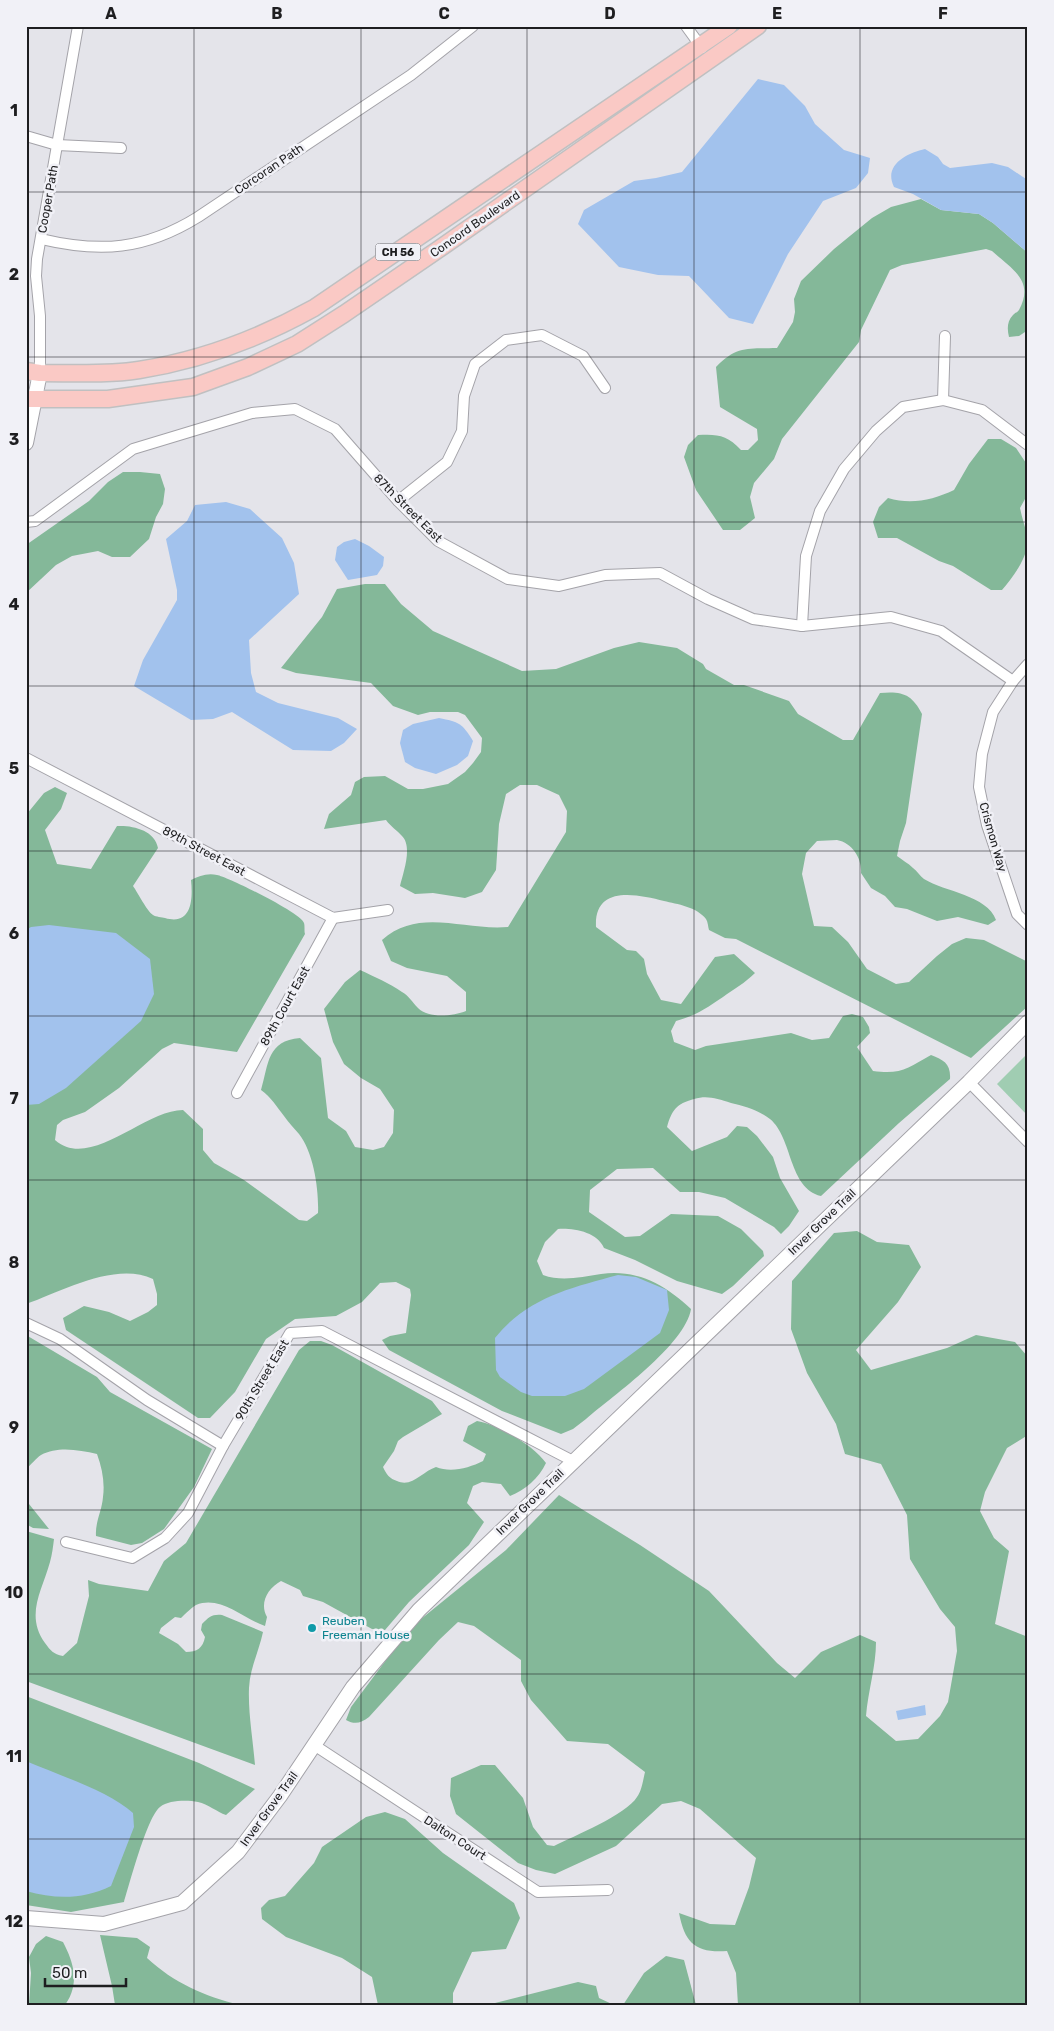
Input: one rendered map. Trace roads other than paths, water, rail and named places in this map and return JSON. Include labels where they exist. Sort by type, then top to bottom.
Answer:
[{"type":"main road","name":"Concord Boulevard","points":[[33,372],[138,370],[213,353],[274,330],[314,308],[729,26]]},
{"type":"main road","name":"Concord Boulevard","points":[[30,399],[108,399],[193,387],[248,367],[297,344],[439,249],[758,26]]},
{"type":"street","name":"Cooper Path","points":[[33,372],[40,316],[31,276],[41,239],[78,26]]},
{"type":"street","name":"Corcoran Path","points":[[41,239],[68,246],[116,248],[149,241],[171,232],[198,217],[411,75],[473,26]]},
{"type":"street","points":[[686,26],[710,60]]},
{"type":"street","points":[[26,136],[57,145],[122,148]]},
{"type":"street","points":[[398,501],[447,462],[462,431],[464,396],[475,364],[506,340],[542,335],[583,356],[605,388]]},
{"type":"street","points":[[944,400],[945,336]]},
{"type":"street","points":[[26,443],[33,372]]},
{"type":"street","points":[[802,626],[806,556],[820,511],[844,470],[876,431],[903,408],[944,400],[982,410],[1028,445]]},
{"type":"street","name":"87th Street East","points":[[26,522],[35,521],[133,449],[252,413],[295,409],[335,429],[398,501],[438,541],[508,579],[559,586],[605,575],[660,573],[708,599],[753,619],[802,626],[891,618],[941,631],[1013,681]]},
{"type":"street","name":"Crismon Way","points":[[1028,664],[1013,681],[993,712],[982,754],[979,787],[987,825],[1016,914],[1028,926]]},
{"type":"street","name":"89th Street East","points":[[26,758],[333,918]]},
{"type":"street","points":[[333,918],[388,910]]},
{"type":"street","name":"89th Court East","points":[[236,1094],[333,918]]},
{"type":"street","name":"Inver Grove Trail","points":[[26,1918],[104,1924],[182,1903],[238,1852],[280,1796],[353,1687],[419,1610],[572,1461],[969,1082],[1028,1022]]},
{"type":"street","points":[[969,1082],[1028,1142]]},
{"type":"street","points":[[26,1323],[60,1339],[147,1400],[223,1446],[188,1513],[165,1538],[132,1558],[66,1542]]},
{"type":"street","name":"90th Street East","points":[[223,1446],[290,1333],[322,1331],[572,1461]]},
{"type":"street","name":"Dalton Court","points":[[314,1745],[538,1892],[608,1890]]},
{"type":"water","points":[[758,79],[784,85],[805,106],[815,124],[844,150],[870,158],[868,173],[856,188],[823,201],[788,254],[753,324],[729,318],[689,276],[658,275],[619,267],[578,224],[584,210],[634,181],[682,172]]},
{"type":"water","points":[[925,149],[950,168],[992,163],[1008,167],[1028,181],[1028,253],[993,223],[979,214],[941,210],[913,194],[894,187],[891,179],[894,166],[904,157]]},
{"type":"water","points":[[226,502],[250,509],[282,538],[294,563],[299,594],[249,640],[251,673],[256,692],[278,703],[338,718],[357,729],[344,743],[331,751],[293,750],[232,712],[213,719],[191,720],[134,686],[143,660],[177,600],[177,590],[166,539],[187,521],[195,505]]},
{"type":"water","points":[[355,539],[384,557],[383,566],[377,575],[348,580],[335,560],[337,547],[344,542]]},
{"type":"water","points":[[439,718],[459,724],[466,730],[473,741],[468,756],[457,765],[436,774],[415,768],[405,762],[400,743],[403,730],[413,724]]},
{"type":"water","points":[[49,925],[116,933],[150,959],[154,994],[141,1021],[66,1088],[39,1104],[26,1105],[26,930],[31,927]]},
{"type":"water","points":[[618,1275],[636,1277],[667,1290],[669,1310],[660,1333],[584,1389],[565,1396],[532,1396],[521,1392],[500,1377],[496,1370],[495,1338],[508,1324],[521,1313],[550,1296]]},
{"type":"water","points":[[925,1705],[926,1715],[898,1720],[896,1711]]},
{"type":"water","points":[[26,1761],[97,1791],[123,1805],[133,1813],[134,1827],[111,1886],[90,1894],[68,1897],[47,1896],[26,1891]]},
{"type":"place","name":"Reuben Freeman House","points":[[312,1628]]}]
